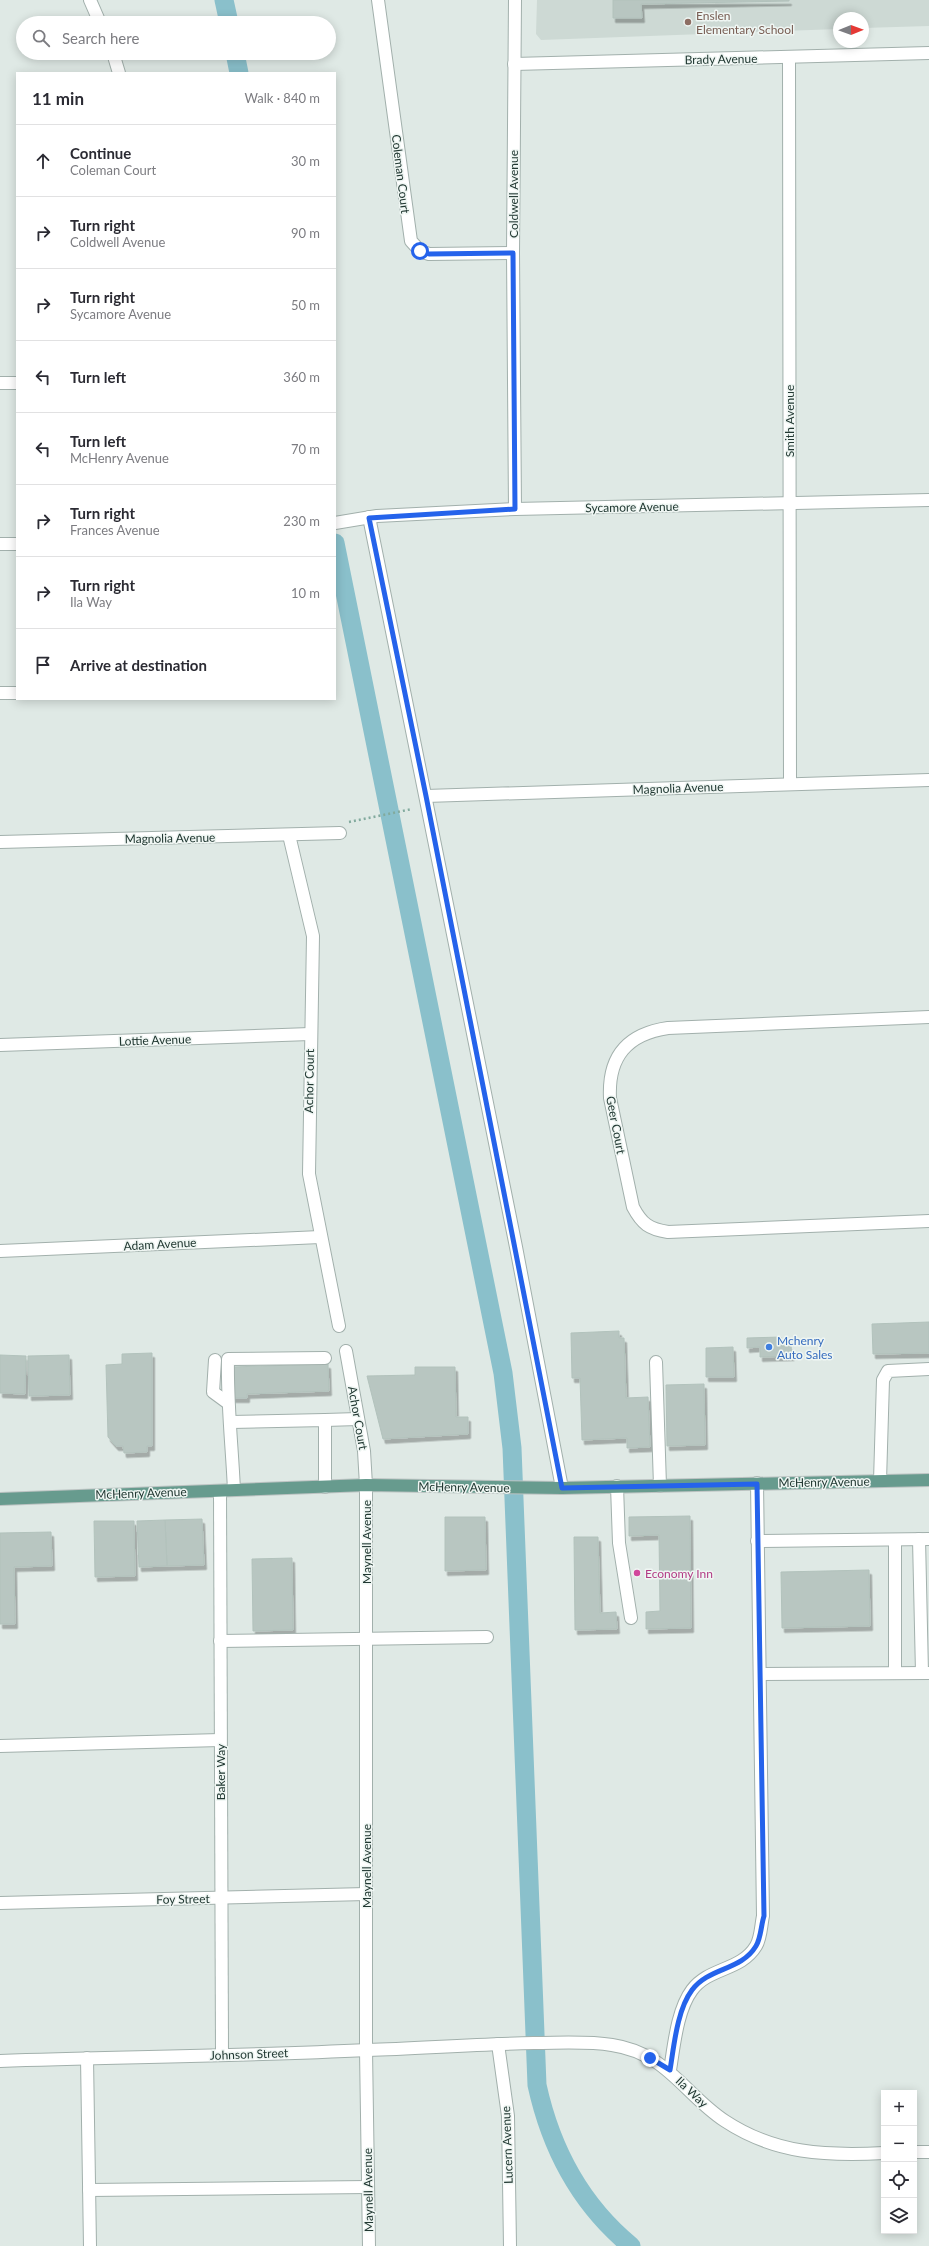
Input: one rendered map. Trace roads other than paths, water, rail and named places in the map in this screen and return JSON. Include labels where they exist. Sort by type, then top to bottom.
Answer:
[{"type":"main road","name":"McHenry Avenue","points":[[0,1499],[366,1485],[562,1488],[929,1480]]},
{"type":"street","points":[[90,0],[97,16]]},
{"type":"street","name":"Coleman Court","points":[[378,0],[411,241],[420,251],[429,254],[513,253]]},
{"type":"street","name":"Coldwell Avenue","points":[[515,0],[513,253],[515,509]]},
{"type":"street","name":"Brady Avenue","points":[[514,64],[789,58],[929,53]]},
{"type":"street","name":"Smith Avenue","points":[[789,58],[790,784]]},
{"type":"street","points":[[115,60],[119,72]]},
{"type":"street","points":[[0,383],[16,383]]},
{"type":"street","name":"Sycamore Avenue","points":[[336,523],[369,518],[515,509],[929,500]]},
{"type":"street","points":[[369,518],[426,796],[562,1488]]},
{"type":"street","points":[[0,544],[16,544]]},
{"type":"street","points":[[0,693],[16,693]]},
{"type":"street","name":"Magnolia Avenue","points":[[426,796],[929,780]]},
{"type":"street","name":"Magnolia Avenue","points":[[0,842],[340,833]]},
{"type":"street","name":"Achor Court","points":[[289,835],[312,936],[309,1174],[320,1237],[339,1326]]},
{"type":"street","name":"Geer Court","points":[[929,1017],[668,1028],[651,1031],[629,1043],[620,1054],[612,1068],[609,1081],[610,1098],[633,1207],[640,1220],[654,1230],[668,1232],[929,1221]]},
{"type":"street","name":"Lottie Avenue","points":[[0,1046],[310,1034]]},
{"type":"street","name":"Adam Avenue","points":[[0,1251],[320,1237]]},
{"type":"street","name":"Achor Court","points":[[346,1351],[364,1451],[366,1485]]},
{"type":"street","points":[[234,1490],[231,1422],[228,1402],[228,1359],[325,1358]]},
{"type":"street","points":[[215,1360],[214,1392],[228,1402]]},
{"type":"street","points":[[656,1362],[660,1486]]},
{"type":"street","points":[[880,1481],[883,1380],[888,1371],[929,1369]]},
{"type":"street","points":[[231,1422],[358,1419]]},
{"type":"street","points":[[325,1420],[325,1487]]},
{"type":"street","points":[[670,2070],[677,2024],[692,1990],[709,1974],[727,1969],[745,1959],[757,1945],[764,1916],[757,1484]]},
{"type":"street","name":"Maynell Avenue","points":[[366,1485],[366,2050],[369,2246]]},
{"type":"street","points":[[617,1486],[619,1543],[631,1618]]},
{"type":"street","name":"Baker Way","points":[[220,1491],[220,1898],[222,2054]]},
{"type":"street","points":[[757,1541],[924,1539],[926,1673],[760,1674]]},
{"type":"street","points":[[895,1540],[895,1673]]},
{"type":"street","points":[[220,1641],[487,1637]]},
{"type":"street","points":[[0,1746],[220,1740]]},
{"type":"street","name":"Foy Street","points":[[0,1903],[366,1894]]},
{"type":"street","name":"Ila Way","points":[[498,2044],[557,2043],[614,2045],[650,2058],[670,2070],[694,2095],[724,2120],[771,2144],[812,2153],[881,2153]]},
{"type":"street","name":"Johnson Street","points":[[0,2060],[366,2050],[498,2044]]},
{"type":"street","name":"Lucern Avenue","points":[[498,2044],[508,2116],[510,2246]]},
{"type":"street","points":[[87,2058],[90,2246]]},
{"type":"street","points":[[917,2152],[929,2152]]},
{"type":"street","points":[[89,2190],[368,2187]]},
{"type":"waterway","points":[[224,0],[227,16]]},
{"type":"waterway","points":[[236,60],[239,72]]},
{"type":"waterway","points":[[336,548],[503,1373],[512,1448],[537,2085],[550,2131],[570,2174],[597,2212],[613,2230],[631,2246]]},
{"type":"place","name":"Enslen Elementary School","points":[[688,22]]},
{"type":"place","name":"Mchenry Auto Sales","points":[[769,1347]]},
{"type":"place","name":"Economy Inn","points":[[637,1573]]}]
